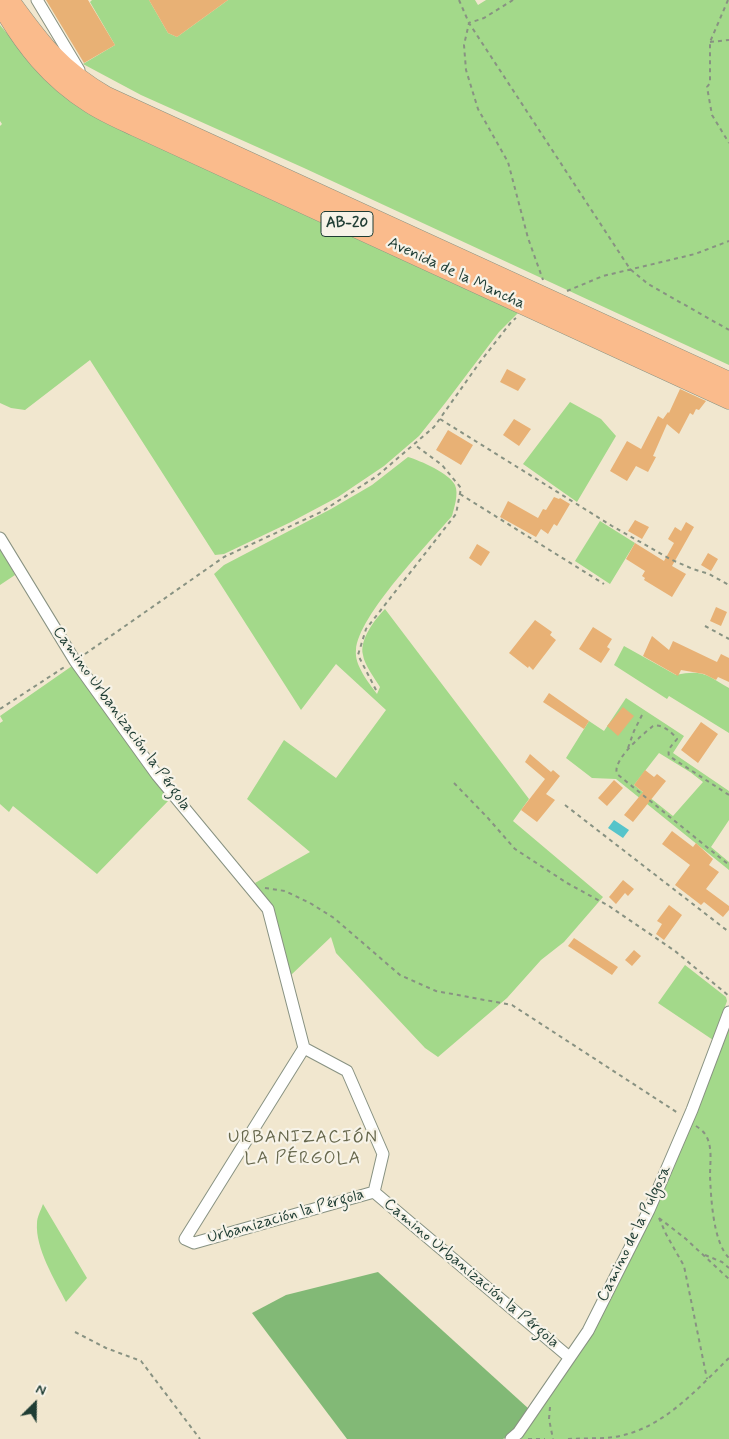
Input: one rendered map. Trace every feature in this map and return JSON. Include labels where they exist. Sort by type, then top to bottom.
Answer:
[{"type":"main road","name":"Avenida de la Mancha","points":[[10,0],[56,59],[73,74],[107,96],[729,381]]},
{"type":"main road","name":"Avenida de la Mancha","points":[[0,4],[14,29],[31,53],[61,83],[92,106],[729,400]]},
{"type":"street","points":[[38,0],[79,70]]},
{"type":"street","name":"Camino Urbanización la Pérgola","points":[[0,538],[75,661],[157,775],[268,909],[304,1048],[347,1071],[383,1154],[374,1192],[569,1357]]},
{"type":"street","name":"Camino de la Pulgosa","points":[[511,1439],[518,1433],[588,1331],[649,1210],[688,1119],[729,1012]]},
{"type":"street","name":"Urbanización la Pérgola","points":[[304,1048],[184,1239],[194,1243],[374,1192]]},
{"type":"path","points":[[459,0],[469,22],[630,269],[648,284],[729,330]]},
{"type":"path","points":[[469,22],[484,18],[513,0]]},
{"type":"path","points":[[728,0],[710,42],[710,83],[708,87],[712,115],[729,143]]},
{"type":"path","points":[[469,22],[464,46],[466,70],[478,109],[508,162],[528,238],[540,270],[546,295],[551,299],[576,286],[603,276],[695,254],[729,241]]},
{"type":"path","points":[[710,42],[729,40]]},
{"type":"path","points":[[0,709],[75,661],[224,557],[322,512],[377,476],[434,427],[512,321],[531,308]]},
{"type":"path","points":[[440,419],[612,526],[672,560],[709,574],[729,585]]},
{"type":"path","points":[[376,690],[358,654],[366,629],[456,514],[460,494],[460,488],[442,465],[414,445]]},
{"type":"path","points":[[460,494],[604,584]]},
{"type":"path","points":[[705,626],[729,639]]},
{"type":"path","points":[[628,750],[642,714]]},
{"type":"path","points":[[729,795],[669,756],[668,750],[677,739],[657,725],[653,726],[628,750],[618,762],[615,772],[729,865]]},
{"type":"path","points":[[454,783],[515,849],[567,883],[609,906],[675,951],[729,996]]},
{"type":"path","points":[[565,805],[729,932]]},
{"type":"path","points":[[248,886],[285,891],[310,903],[334,918],[400,975],[436,991],[512,1005],[688,1119],[704,1132],[710,1146],[710,1184],[716,1231],[724,1253],[729,1258]]},
{"type":"path","points":[[649,1210],[729,1279]]},
{"type":"path","points":[[659,1218],[684,1266],[707,1379]]},
{"type":"path","points":[[702,1254],[722,1262],[729,1268]]},
{"type":"path","points":[[75,1332],[106,1348],[141,1361],[200,1439]]},
{"type":"path","points":[[568,1439],[614,1437],[642,1429],[662,1419],[729,1358]]},
{"type":"path","points":[[549,1389],[551,1403],[549,1419],[553,1439]]},
{"type":"path","points":[[527,1439],[545,1439]]},
{"type":"green space","points":[[92,0],[149,0],[168,33],[177,37],[228,0],[475,0],[478,5],[486,0],[729,0],[729,365],[304,168],[141,95],[83,64],[115,45],[90,2]]},
{"type":"green space","points":[[0,25],[30,61],[519,309],[518,313],[499,332],[419,436],[384,466],[338,497],[291,522],[224,554],[215,555],[90,360],[25,410],[11,408],[0,403],[0,126],[2,124],[0,121]]},
{"type":"green space","points":[[570,402],[601,419],[616,436],[577,502],[523,464]]},
{"type":"green space","points":[[408,457],[434,468],[452,481],[456,489],[455,505],[452,516],[396,581],[368,619],[356,650],[357,662],[377,694],[380,687],[365,663],[362,649],[369,630],[385,609],[529,799],[513,821],[603,897],[564,942],[541,960],[507,998],[438,1057],[425,1048],[336,953],[331,937],[291,975],[273,908],[261,894],[255,883],[310,852],[247,799],[284,740],[336,778],[386,710],[336,664],[301,710],[214,574],[224,565],[331,509],[372,485]]},
{"type":"green space","points":[[600,521],[635,543],[610,584],[575,561]]},
{"type":"green space","points":[[0,547],[15,575],[0,585]]},
{"type":"green space","points":[[624,646],[676,675],[685,673],[704,674],[729,688],[729,733],[669,696],[667,699],[614,665]]},
{"type":"green space","points":[[72,666],[170,799],[97,874],[13,806],[9,812],[0,804],[0,723],[3,721],[0,716]]},
{"type":"green space","points":[[626,698],[684,736],[673,753],[729,791],[729,820],[711,847],[729,862],[729,870],[616,779],[592,778],[566,758],[589,721],[604,731]],"holes":[[[659,753],[703,782],[673,816],[634,785]]]},
{"type":"green space","points":[[685,965],[726,997],[727,1001],[713,1040],[658,1003]]},
{"type":"green space","points":[[729,1020],[729,1439],[514,1439],[591,1335]]},
{"type":"green space","points":[[43,1204],[87,1278],[66,1302],[39,1243],[37,1221]]},
{"type":"green space","points":[[378,1272],[529,1409],[516,1431],[503,1439],[347,1439],[252,1313],[286,1295]]},
{"type":"water","points":[[614,820],[629,830],[623,838],[608,828]]},
{"type":"building","points":[[46,0],[88,0],[115,45],[84,63]]},
{"type":"building","points":[[149,0],[228,0],[177,37],[168,33]]},
{"type":"building","points":[[507,369],[526,379],[518,391],[500,382]]},
{"type":"building","points":[[680,389],[706,401],[699,410],[696,409],[693,415],[690,413],[679,434],[667,424],[653,456],[656,457],[648,472],[636,466],[627,481],[610,471],[627,441],[641,449],[658,416],[663,419],[669,413]]},
{"type":"building","points":[[514,419],[531,429],[519,446],[503,435]]},
{"type":"building","points":[[448,430],[473,445],[461,465],[436,450]]},
{"type":"building","points":[[554,497],[570,504],[557,526],[554,524],[548,534],[541,529],[536,537],[500,517],[508,501],[538,518],[543,509],[546,510]]},
{"type":"building","points":[[635,520],[649,527],[642,539],[628,531]]},
{"type":"building","points":[[686,522],[694,527],[672,566],[686,574],[672,597],[644,580],[645,578],[642,576],[645,571],[626,559],[635,543],[664,561],[674,543],[668,539],[675,527],[681,531]]},
{"type":"building","points":[[477,544],[490,552],[481,566],[469,558]]},
{"type":"building","points":[[708,553],[718,559],[711,571],[701,565]]},
{"type":"building","points":[[716,607],[727,612],[721,626],[710,621]]},
{"type":"building","points":[[535,620],[552,632],[550,635],[556,640],[533,670],[509,653]]},
{"type":"building","points":[[593,627],[612,639],[607,647],[610,649],[601,663],[579,649]]},
{"type":"building","points":[[652,636],[669,650],[673,641],[717,662],[721,654],[729,658],[729,682],[718,677],[716,680],[704,674],[681,670],[678,676],[643,656]]},
{"type":"building","points":[[549,693],[589,721],[584,729],[543,702]]},
{"type":"building","points":[[623,707],[634,716],[618,736],[607,726]]},
{"type":"building","points":[[701,722],[718,734],[698,763],[681,750]]},
{"type":"building","points":[[530,754],[551,772],[553,770],[560,776],[546,794],[555,800],[537,822],[521,810],[545,779],[525,762]]},
{"type":"building","points":[[645,770],[654,777],[657,774],[666,781],[633,822],[624,815],[643,792],[634,785]]},
{"type":"building","points":[[614,780],[623,788],[607,806],[598,798]]},
{"type":"building","points":[[672,831],[693,847],[696,843],[713,859],[709,865],[719,872],[706,889],[729,906],[729,910],[723,917],[704,902],[701,905],[675,885],[690,865],[662,844]]},
{"type":"building","points":[[623,880],[634,889],[628,896],[625,893],[616,904],[609,897]]},
{"type":"building","points":[[669,905],[682,915],[664,940],[656,934],[662,924],[657,921]]},
{"type":"building","points":[[574,938],[618,967],[612,975],[568,946]]},
{"type":"building","points":[[634,950],[641,956],[632,966],[625,960]]},
{"type":"district","name":"URBANIZACIÓN LA PÉRGOLA","points":[[303,1148]]}]
